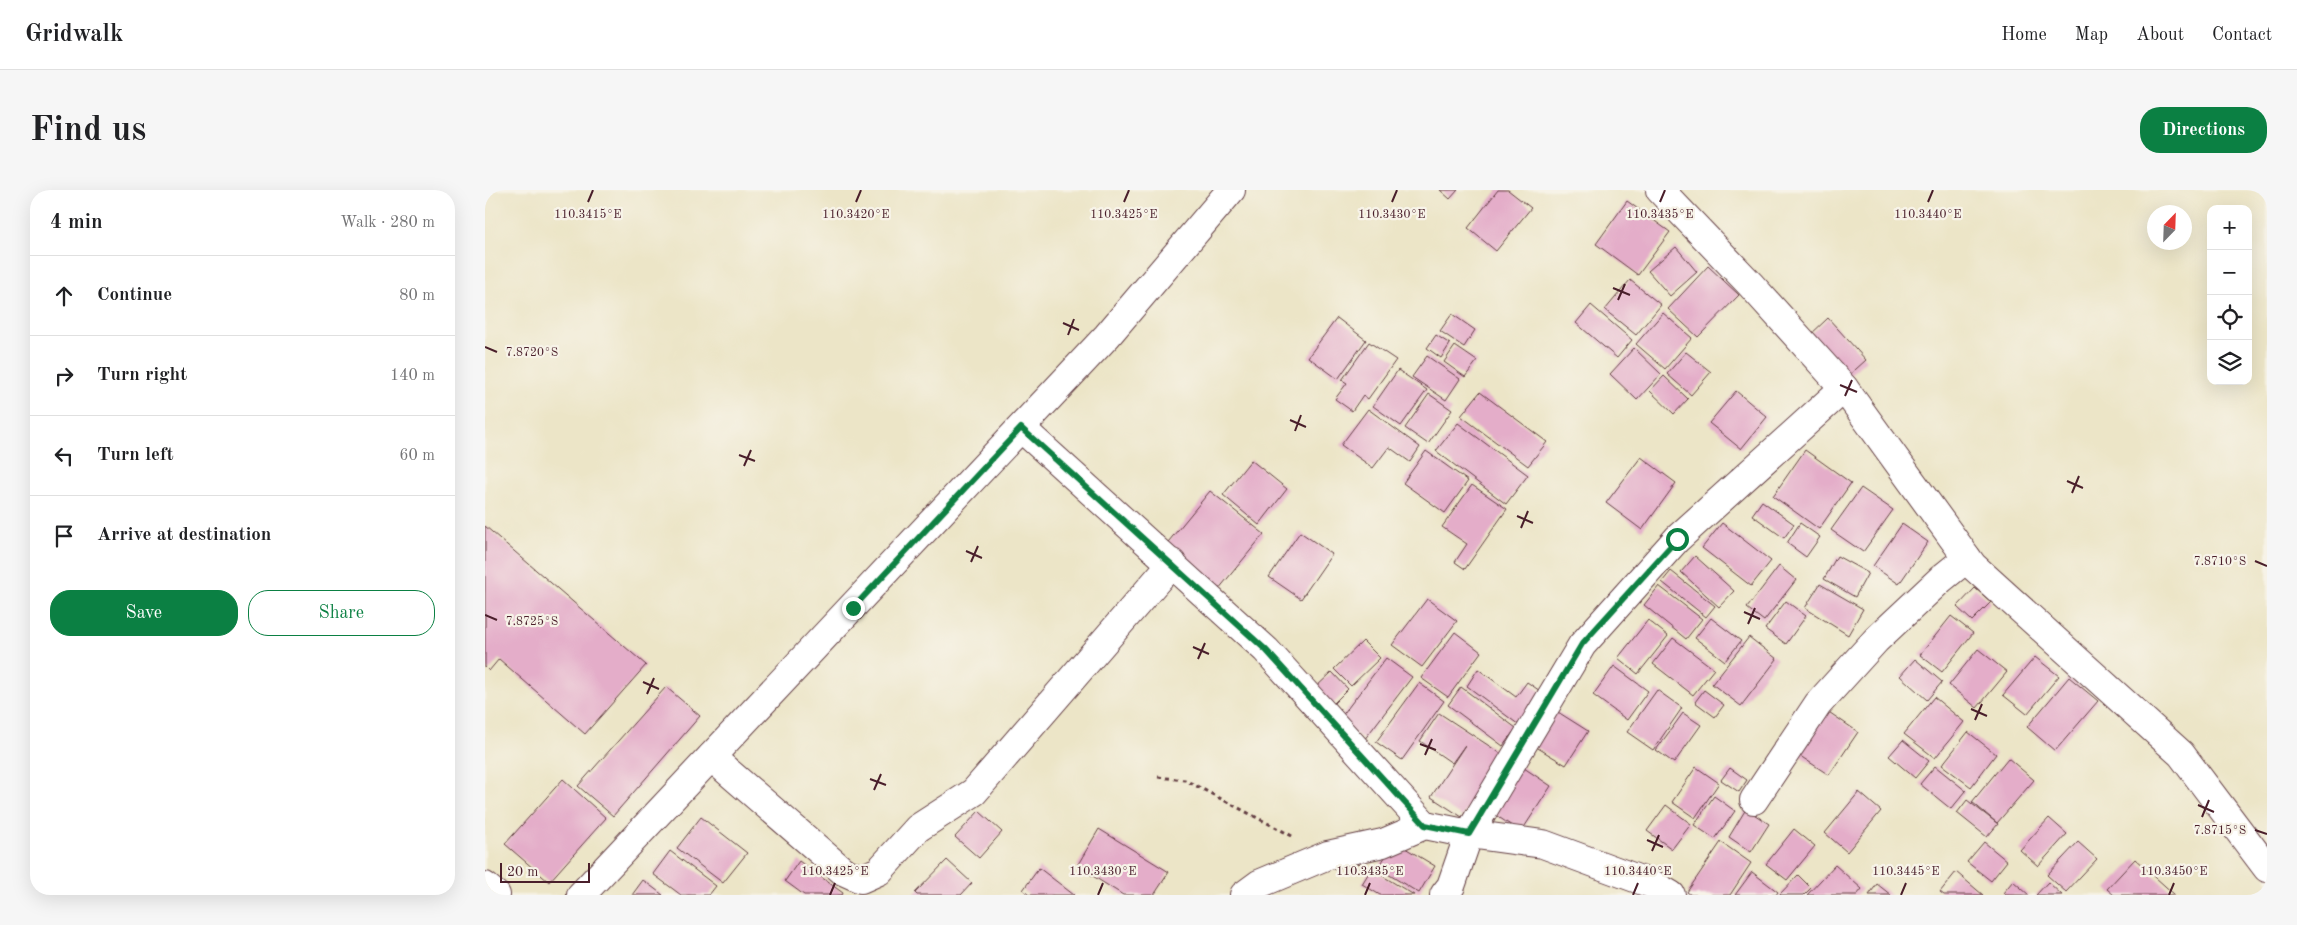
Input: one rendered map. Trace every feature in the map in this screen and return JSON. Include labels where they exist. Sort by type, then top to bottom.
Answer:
[{"type":"street","points":[[581,895],[1107,336],[1231,190]]},
{"type":"street","points":[[1660,190],[1750,284],[1844,388],[1967,558],[1981,573],[2181,754],[2267,868]]},
{"type":"street","points":[[1444,895],[1451,886],[1469,834],[1582,644],[1677,539],[1844,388]]},
{"type":"street","points":[[1021,428],[1266,650],[1425,825]]},
{"type":"street","points":[[1754,800],[1818,704],[1877,640],[1941,579],[1967,558]]},
{"type":"street","points":[[711,757],[843,871],[861,878],[879,870],[918,828],[974,792],[1172,563]]},
{"type":"street","points":[[1244,895],[1259,884],[1328,855],[1383,843],[1425,825],[1469,834],[1543,844],[1654,885],[1671,895]]},
{"type":"street","points":[[485,886],[496,895]]},
{"type":"path","points":[[1157,777],[1185,780],[1328,855]]},
{"type":"building","points":[[1440,190],[1458,190],[1450,199]]},
{"type":"building","points":[[1498,190],[1508,190],[1531,208],[1496,251],[1468,228]]},
{"type":"building","points":[[1627,201],[1670,232],[1638,275],[1596,244]]},
{"type":"building","points":[[1676,247],[1697,272],[1670,296],[1648,271]]},
{"type":"building","points":[[1708,266],[1739,295],[1698,337],[1668,309]]},
{"type":"building","points":[[1630,280],[1661,305],[1636,335],[1605,310]]},
{"type":"building","points":[[1591,305],[1632,340],[1617,358],[1576,323]]},
{"type":"building","points":[[1663,313],[1692,338],[1665,369],[1636,344]]},
{"type":"building","points":[[1452,314],[1475,330],[1464,347],[1440,331]]},
{"type":"building","points":[[1337,318],[1366,340],[1338,379],[1308,357]]},
{"type":"building","points":[[1828,318],[1866,360],[1845,379],[1808,337]]},
{"type":"building","points":[[1436,335],[1450,344],[1441,358],[1427,348]]},
{"type":"building","points":[[1369,342],[1396,360],[1368,399],[1363,395],[1352,411],[1335,399],[1347,383],[1342,380]]},
{"type":"building","points":[[1455,346],[1477,361],[1465,377],[1444,362]]},
{"type":"building","points":[[1634,348],[1661,374],[1637,400],[1610,374]]},
{"type":"building","points":[[1686,352],[1711,372],[1691,395],[1667,374]]},
{"type":"building","points":[[1427,356],[1460,379],[1446,400],[1412,377]]},
{"type":"building","points":[[1398,370],[1427,390],[1401,426],[1373,406]]},
{"type":"building","points":[[1664,376],[1688,399],[1674,414],[1650,391]]},
{"type":"building","points":[[1736,391],[1767,417],[1741,449],[1709,423]]},
{"type":"building","points":[[1480,392],[1547,442],[1528,466],[1461,416]]},
{"type":"building","points":[[1429,394],[1452,410],[1428,444],[1405,428]]},
{"type":"building","points":[[1368,409],[1420,447],[1410,462],[1389,447],[1373,468],[1341,445]]},
{"type":"building","points":[[1458,423],[1528,475],[1506,504],[1436,451]]},
{"type":"building","points":[[1805,450],[1851,483],[1819,529],[1773,496]]},
{"type":"building","points":[[1426,451],[1468,481],[1445,513],[1403,483]]},
{"type":"building","points":[[1641,457],[1676,483],[1642,530],[1606,503]]},
{"type":"building","points":[[1251,460],[1287,489],[1259,525],[1223,495]]},
{"type":"building","points":[[1472,485],[1507,509],[1465,569],[1455,562],[1467,544],[1442,527]]},
{"type":"building","points":[[1861,488],[1893,510],[1863,552],[1831,530]]},
{"type":"building","points":[[1210,491],[1264,534],[1218,590],[1164,547]]},
{"type":"building","points":[[1762,501],[1794,524],[1784,538],[1752,515]]},
{"type":"building","points":[[1722,523],[1771,561],[1751,586],[1702,548]]},
{"type":"building","points":[[1800,523],[1820,537],[1806,557],[1787,543]]},
{"type":"building","points":[[1902,524],[1928,542],[1899,584],[1873,566]]},
{"type":"building","points":[[485,526],[646,665],[585,734],[499,659],[489,671],[485,667]]},
{"type":"building","points":[[1300,532],[1332,554],[1301,599],[1269,577]]},
{"type":"building","points":[[1695,556],[1734,591],[1719,607],[1681,572]]},
{"type":"building","points":[[1837,556],[1868,573],[1855,597],[1824,579]]},
{"type":"building","points":[[1779,566],[1796,580],[1764,621],[1747,608]]},
{"type":"building","points":[[1671,571],[1715,606],[1706,617],[1662,582]]},
{"type":"building","points":[[1820,584],[1863,609],[1848,635],[1805,608]]},
{"type":"building","points":[[1659,586],[1702,619],[1686,639],[1644,605]]},
{"type":"building","points":[[1975,588],[1991,602],[1972,621],[1957,607]]},
{"type":"building","points":[[1427,599],[1457,621],[1422,667],[1392,645]]},
{"type":"building","points":[[1786,601],[1806,616],[1786,644],[1765,629]]},
{"type":"building","points":[[1951,616],[1973,633],[1942,672],[1920,655]]},
{"type":"building","points":[[1711,618],[1741,641],[1725,661],[1695,638]]},
{"type":"building","points":[[1648,620],[1668,636],[1638,674],[1618,658]]},
{"type":"building","points":[[1455,632],[1481,652],[1448,697],[1421,678]]},
{"type":"building","points":[[1749,637],[1777,659],[1741,706],[1712,684]]},
{"type":"building","points":[[1673,638],[1714,669],[1693,695],[1653,664]]},
{"type":"building","points":[[1363,641],[1380,658],[1351,686],[1334,669]]},
{"type":"building","points":[[1978,649],[2007,672],[1977,708],[1949,685]]},
{"type":"building","points":[[2035,657],[2059,676],[2027,714],[2003,695]]},
{"type":"building","points":[[1386,658],[1412,677],[1364,740],[1338,721]]},
{"type":"building","points":[[1915,659],[1942,682],[1927,700],[1900,676]]},
{"type":"building","points":[[1614,666],[1648,691],[1627,720],[1593,695]]},
{"type":"building","points":[[1478,669],[1516,697],[1527,682],[1543,693],[1519,725],[1467,686]]},
{"type":"building","points":[[1332,672],[1348,689],[1331,706],[1314,689]]},
{"type":"building","points":[[2069,677],[2098,701],[2055,751],[2027,727]]},
{"type":"building","points":[[1419,683],[1444,701],[1402,760],[1376,742]]},
{"type":"building","points":[[666,687],[700,716],[613,816],[578,786]]},
{"type":"building","points":[[1461,687],[1516,728],[1503,746],[1448,705]]},
{"type":"building","points":[[1657,690],[1682,708],[1653,750],[1627,732]]},
{"type":"building","points":[[1704,690],[1724,705],[1715,717],[1695,702]]},
{"type":"building","points":[[1934,697],[1964,722],[1935,758],[1904,734]]},
{"type":"building","points":[[1820,706],[1858,732],[1829,775],[1791,750]]},
{"type":"building","points":[[1550,707],[1588,731],[1566,765],[1528,742]]},
{"type":"building","points":[[1439,713],[1503,755],[1462,817],[1431,797],[1465,745],[1452,763],[1420,741]]},
{"type":"building","points":[[1683,713],[1701,725],[1674,763],[1656,750]]},
{"type":"building","points":[[1968,732],[1996,754],[1971,787],[1942,765]]},
{"type":"building","points":[[1903,740],[1929,761],[1915,778],[1889,756]]},
{"type":"building","points":[[2008,758],[2034,780],[1997,823],[1972,802]]},
{"type":"building","points":[[1518,764],[1551,786],[1521,832],[1488,810]]},
{"type":"building","points":[[1935,766],[1966,791],[1951,809],[1920,784]]},
{"type":"building","points":[[1696,767],[1719,783],[1695,818],[1672,802]]},
{"type":"building","points":[[1730,768],[1747,780],[1739,792],[1721,780]]},
{"type":"building","points":[[563,779],[606,818],[549,882],[505,844]]},
{"type":"building","points":[[1859,792],[1881,811],[1847,852],[1825,833]]},
{"type":"building","points":[[1714,796],[1735,811],[1715,839],[1694,825]]},
{"type":"building","points":[[1967,800],[1998,824],[1987,837],[1957,813]]},
{"type":"building","points":[[1666,805],[1691,824],[1672,849],[1647,831]]},
{"type":"building","points":[[1746,809],[1769,824],[1751,852],[1729,837]]},
{"type":"building","points":[[979,811],[1002,832],[979,858],[955,837]]},
{"type":"building","points":[[701,817],[747,853],[723,883],[677,848]]},
{"type":"building","points":[[2049,818],[2067,834],[2038,866],[2020,850]]},
{"type":"building","points":[[1099,829],[1169,872],[1154,895],[1123,895],[1077,866]]},
{"type":"building","points":[[1794,829],[1815,846],[1787,880],[1766,864]]},
{"type":"building","points":[[1395,842],[1435,866],[1419,893],[1378,868]]},
{"type":"building","points":[[1721,842],[1751,863],[1730,895],[1691,895],[1687,892]]},
{"type":"building","points":[[1984,842],[2007,861],[1991,881],[1967,862]]},
{"type":"building","points":[[2078,842],[2097,859],[2066,892],[2047,875]]},
{"type":"building","points":[[670,851],[716,886],[709,895],[681,895],[653,874]]},
{"type":"building","points":[[2135,859],[2175,895],[2114,895],[2107,889]]},
{"type":"building","points":[[947,860],[972,883],[961,895],[917,895],[915,893]]},
{"type":"building","points":[[799,861],[843,893],[842,895],[804,895],[785,881]]},
{"type":"building","points":[[1835,865],[1862,889],[1857,895],[1807,895]]},
{"type":"building","points":[[1039,868],[1074,895],[1029,895],[1023,890]]},
{"type":"building","points":[[1371,869],[1414,895],[1380,895],[1362,884]]},
{"type":"building","points":[[1752,872],[1778,892],[1776,895],[1735,895]]},
{"type":"building","points":[[1956,872],[1983,895],[1944,895],[1940,892]]},
{"type":"building","points":[[1798,875],[1811,888],[1804,895],[1779,895]]},
{"type":"building","points":[[643,880],[663,895],[632,895]]},
{"type":"building","points":[[2013,881],[2029,895],[2006,895],[2003,893]]},
{"type":"building","points":[[2048,882],[2062,895],[2036,895]]},
{"type":"building","points":[[1877,884],[1891,895],[1869,895]]},
{"type":"route","points":[[853,608],[1021,428],[1266,650],[1425,825],[1469,834],[1582,644],[1677,539]]}]
